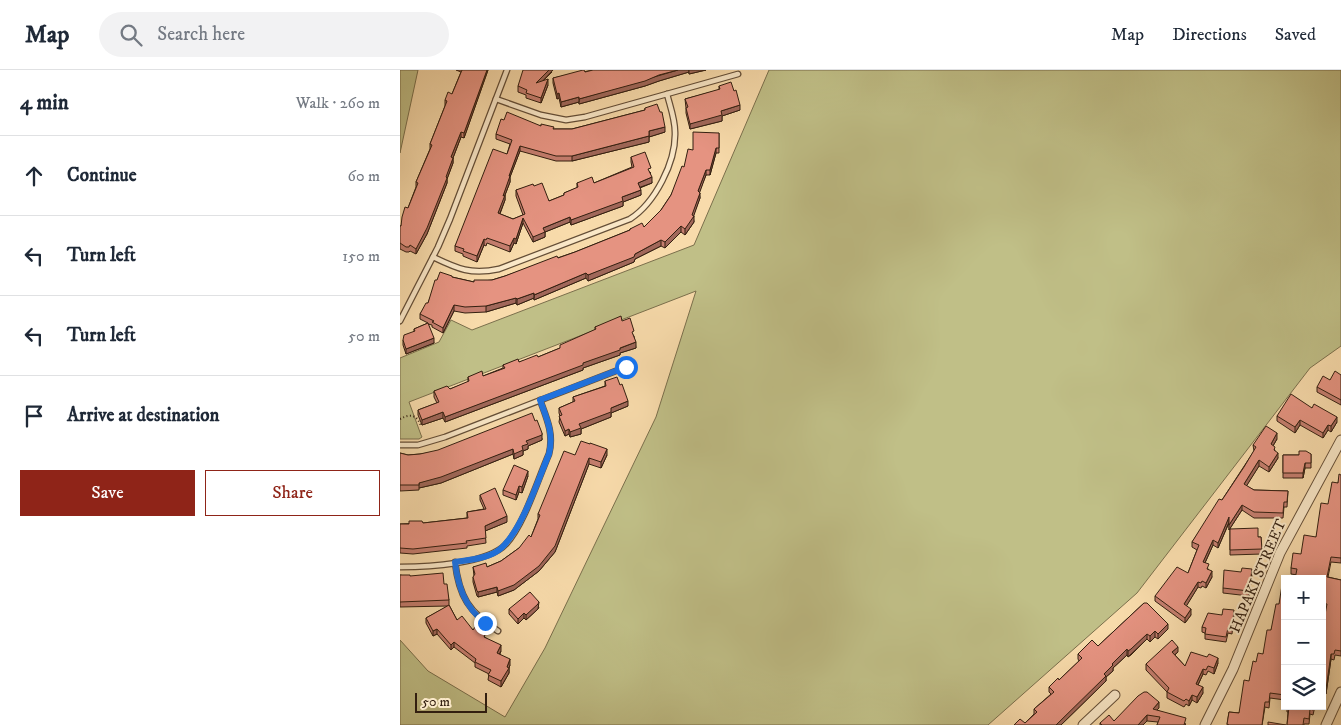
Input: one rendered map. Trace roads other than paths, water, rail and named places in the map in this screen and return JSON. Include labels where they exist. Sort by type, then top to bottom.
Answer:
[{"type":"street","name":"HAPAKI STREET","points":[[1205,725],[1233,669],[1280,553],[1341,440]]},
{"type":"street","points":[[1326,725],[1341,692]]},
{"type":"street","points":[[1083,725],[1115,695]]},
{"type":"lane","points":[[400,321],[450,219],[507,70]]},
{"type":"lane","points":[[496,99],[549,118],[566,120],[585,117],[738,74]]},
{"type":"lane","points":[[433,257],[466,271],[488,271],[638,214],[655,195],[673,149],[674,124],[667,94]]},
{"type":"lane","points":[[400,445],[428,443],[626,367]]},
{"type":"lane","points":[[400,566],[414,567],[485,556],[494,553],[506,544],[516,530],[551,445],[550,429],[540,400]]},
{"type":"lane","points":[[455,562],[459,586],[468,605],[479,618],[498,631]]}]
